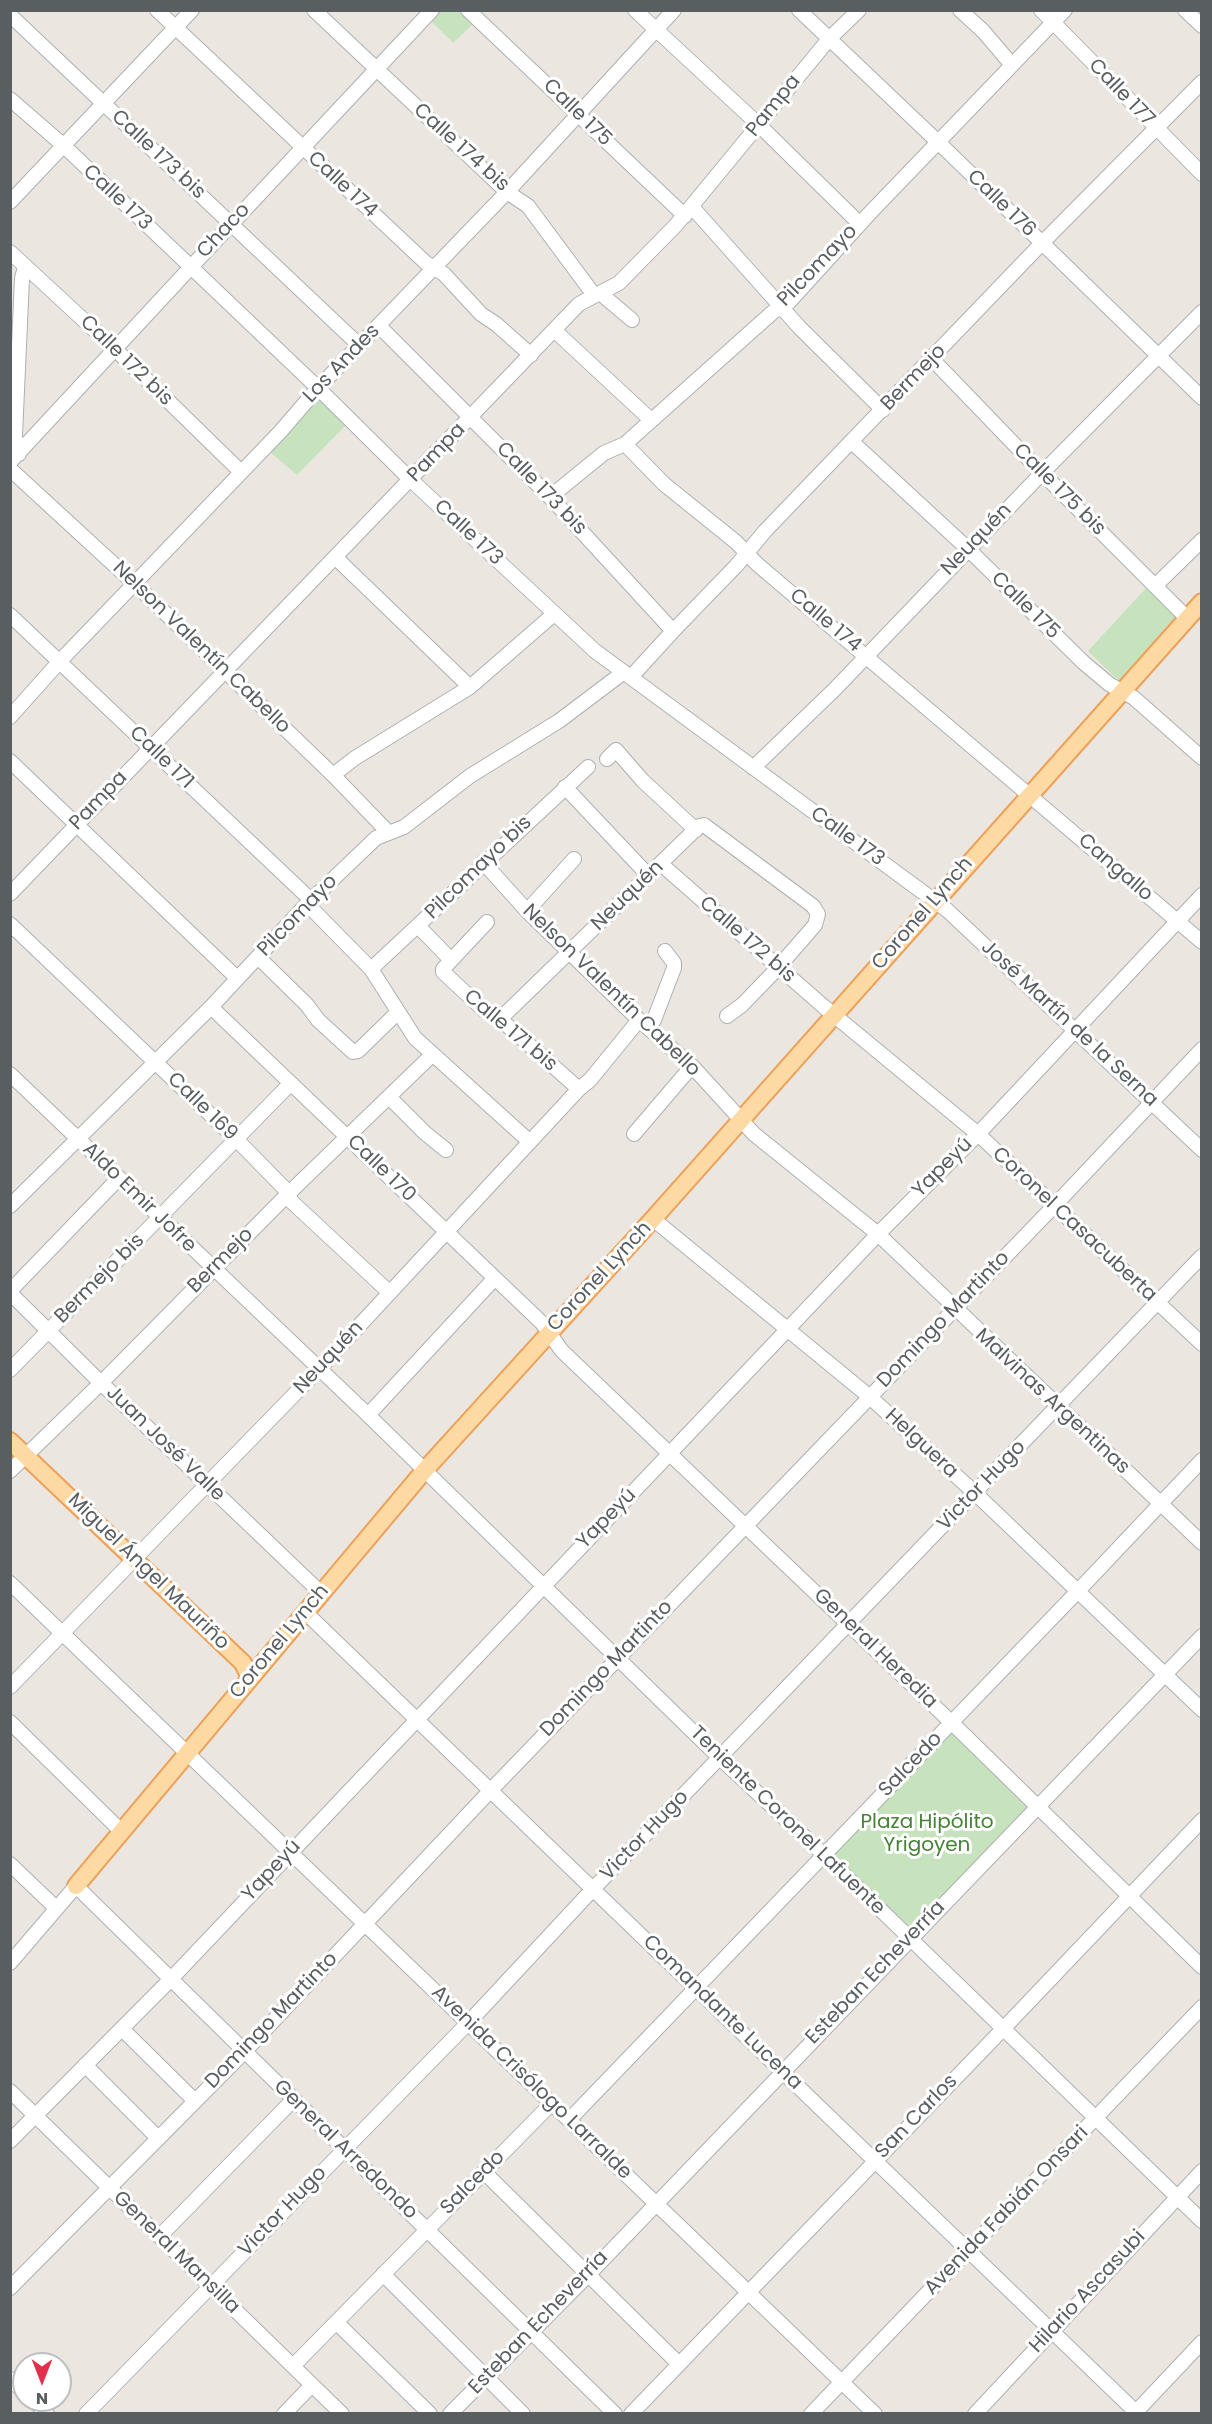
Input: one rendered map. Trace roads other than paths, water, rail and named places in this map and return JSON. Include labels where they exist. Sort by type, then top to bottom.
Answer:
[{"type":"main road","name":"Coronel Lynch","points":[[76,1886],[424,1471],[653,1219],[1202,602]]},
{"type":"main road","name":"Miguel Ángel Mauriño","points":[[10,1440],[17,1461],[243,1663],[250,1678]]},
{"type":"street","name":"Calle 174","points":[[157,10],[426,263],[444,274],[481,314],[531,355]]},
{"type":"street","points":[[10,202],[192,10]]},
{"type":"street","name":"Calle 174 bis","points":[[314,10],[507,192],[528,206],[597,294],[632,320]]},
{"type":"street","name":"Chaco","points":[[13,467],[191,267],[432,10]]},
{"type":"street","name":"Calle 175","points":[[468,10],[578,113],[689,211],[883,411]]},
{"type":"street","points":[[635,10],[759,124],[860,224]]},
{"type":"street","name":"Los Andes","points":[[10,717],[318,388],[507,192],[674,10]]},
{"type":"street","name":"Calle 176","points":[[799,10],[1201,398]]},
{"type":"street","name":"Pampa","points":[[10,894],[554,330],[583,301],[619,283],[689,211],[828,39],[859,10]]},
{"type":"street","points":[[960,10],[983,31],[1012,65]]},
{"type":"street","name":"Calle 177","points":[[1041,10],[1202,174]]},
{"type":"street","name":"Pilcomayo","points":[[550,496],[604,453],[625,444],[773,312],[783,307],[1065,10]]},
{"type":"street","points":[[1185,10],[1202,26]]},
{"type":"street","name":"Calle 173 bis","points":[[10,15],[359,345]]},
{"type":"street","name":"Bermejo","points":[[627,675],[673,631],[1042,243],[1202,82]]},
{"type":"street","name":"Calle 173","points":[[10,99],[63,145],[411,480],[595,651],[935,901]]},
{"type":"street","name":"Calle 172 bis","points":[[10,252],[116,350],[241,472]]},
{"type":"street","points":[[13,467],[16,450],[15,356],[25,267]]},
{"type":"street","name":"Neuquén","points":[[753,768],[866,656],[1042,473],[1202,312]]},
{"type":"street","name":"Calle 173 bis","points":[[379,326],[550,496],[673,631]]},
{"type":"street","points":[[554,330],[651,420]]},
{"type":"street","name":"Calle 175 bis","points":[[932,359],[1187,618]]},
{"type":"street","name":"Calle 175","points":[[852,442],[968,549],[1084,663],[1109,684],[1134,698],[1202,758]]},
{"type":"street","name":"Calle 174","points":[[625,444],[664,484],[1029,794]]},
{"type":"street","name":"Nelson Valentín Cabello","points":[[13,467],[333,774],[388,832]]},
{"type":"street","points":[[1155,586],[1202,540]]},
{"type":"street","points":[[335,557],[470,687]]},
{"type":"street","points":[[333,774],[470,687],[555,614]]},
{"type":"street","name":"Calle 171","points":[[10,615],[309,902],[370,969],[415,1038],[530,1142]]},
{"type":"street","name":"Pilcomayo","points":[[10,1206],[79,1140],[211,1007],[309,902],[376,838],[404,827],[471,776],[627,675]]},
{"type":"street","points":[[607,759],[616,750],[643,781],[700,827],[813,906],[818,914],[815,925],[742,1005],[727,1016]]},
{"type":"street","points":[[10,761],[237,978]]},
{"type":"street","name":"Pilcomayo bis","points":[[370,969],[588,766]]},
{"type":"street","points":[[565,787],[648,875]]},
{"type":"street","name":"Cangallo","points":[[1029,794],[1202,942]]},
{"type":"street","name":"Neuquén","points":[[500,1019],[700,827]]},
{"type":"street","points":[[526,911],[574,859]]},
{"type":"street","name":"Nelson Valentín Cabello","points":[[483,862],[526,911],[692,1066],[740,1119]]},
{"type":"street","name":"Calle 172 bis","points":[[660,864],[834,1015]]},
{"type":"street","name":"Yapeyú","points":[[10,2141],[170,1980],[878,1234],[978,1134],[1202,895]]},
{"type":"street","name":"José Martín de la Serna","points":[[935,901],[1202,1150]]},
{"type":"street","points":[[418,926],[451,960],[487,922]]},
{"type":"street","name":"Calle 169","points":[[10,924],[237,1140],[284,1188],[292,1202],[390,1293]]},
{"type":"street","name":"Neuquén","points":[[10,1686],[319,1370],[579,1089],[644,1023],[654,1020],[675,968],[664,951]]},
{"type":"street","points":[[258,957],[307,1005],[318,1020],[353,1052],[358,1051],[398,1012]]},
{"type":"street","name":"Calle 171 bis","points":[[451,960],[443,972],[484,1010],[500,1019],[579,1089]]},
{"type":"street","name":"Calle 170","points":[[211,1007],[549,1332]]},
{"type":"street","name":"Coronel Casacuberta","points":[[834,1015],[978,1134],[1202,1344]]},
{"type":"street","name":"Domingo Martinto","points":[[10,2288],[244,2052],[491,1790],[1202,1049]]},
{"type":"street","name":"Bermejo","points":[[17,1461],[101,1383],[288,1194],[433,1054]]},
{"type":"street","points":[[634,1134],[692,1066]]},
{"type":"street","name":"Aldo Emir Jofre","points":[[10,1074],[424,1471]]},
{"type":"street","name":"Bermejo bis","points":[[10,1370],[290,1084]]},
{"type":"street","points":[[389,1097],[425,1133],[446,1150]]},
{"type":"street","name":"Malvinas Argentinas","points":[[740,1119],[754,1134],[878,1234],[1202,1543]]},
{"type":"street","points":[[10,1292],[119,1178]]},
{"type":"street","name":"Helguera","points":[[653,1219],[870,1397],[975,1493],[1202,1710]]},
{"type":"street","name":"Victor Hugo","points":[[86,2414],[469,2022],[593,1889],[1202,1256]]},
{"type":"street","points":[[368,1415],[494,1279]]},
{"type":"street","name":"Juan José Valle","points":[[10,1292],[101,1383],[321,1593]]},
{"type":"street","name":"General Heredia","points":[[549,1332],[562,1351],[952,1723],[1202,1967]]},
{"type":"street","name":"Salcedo","points":[[569,2120],[1202,1460]]},
{"type":"street","name":"Teniente Coronel Lafuente","points":[[424,1471],[1202,2221]]},
{"type":"street","name":"Avenida Crisólogo Larralde","points":[[10,1583],[291,1850],[364,1924],[469,2022],[875,2414]]},
{"type":"street","name":"Comandante Lucena","points":[[305,1612],[1136,2413]]},
{"type":"street","name":"Esteban Echeverría","points":[[450,2414],[589,2274],[1202,1636]]},
{"type":"street","points":[[10,1722],[121,1831]]},
{"type":"street","name":"San Carlos","points":[[631,2414],[1003,2030],[1202,1820]]},
{"type":"street","points":[[10,1864],[56,1908]]},
{"type":"street","name":"Coronel Lynch","points":[[10,1963],[76,1886]]},
{"type":"street","name":"General Arredondo","points":[[76,1886],[615,2414]]},
{"type":"street","name":"Avenida Fabián Onsari","points":[[811,2414],[1202,2007]]},
{"type":"street","points":[[122,2029],[195,2101]]},
{"type":"street","points":[[85,2065],[158,2138]]},
{"type":"street","name":"General Mansilla","points":[[10,2091],[342,2414]]},
{"type":"street","points":[[160,2236],[293,2100]]},
{"type":"street","name":"Salcedo","points":[[293,2366],[552,2103]]},
{"type":"street","name":"Hilario Ascasubi","points":[[975,2414],[1175,2196],[1202,2170]]},
{"type":"street","points":[[484,2172],[679,2364]]},
{"type":"street","points":[[383,2274],[523,2414]]},
{"type":"street","points":[[336,2322],[430,2414]]},
{"type":"street","points":[[1136,2413],[1202,2343]]},
{"type":"street","points":[[284,2414],[312,2385]]},
{"type":"park label","name":"Plaza Hipólito Yrigoyen","points":[[927,1834]]}]
